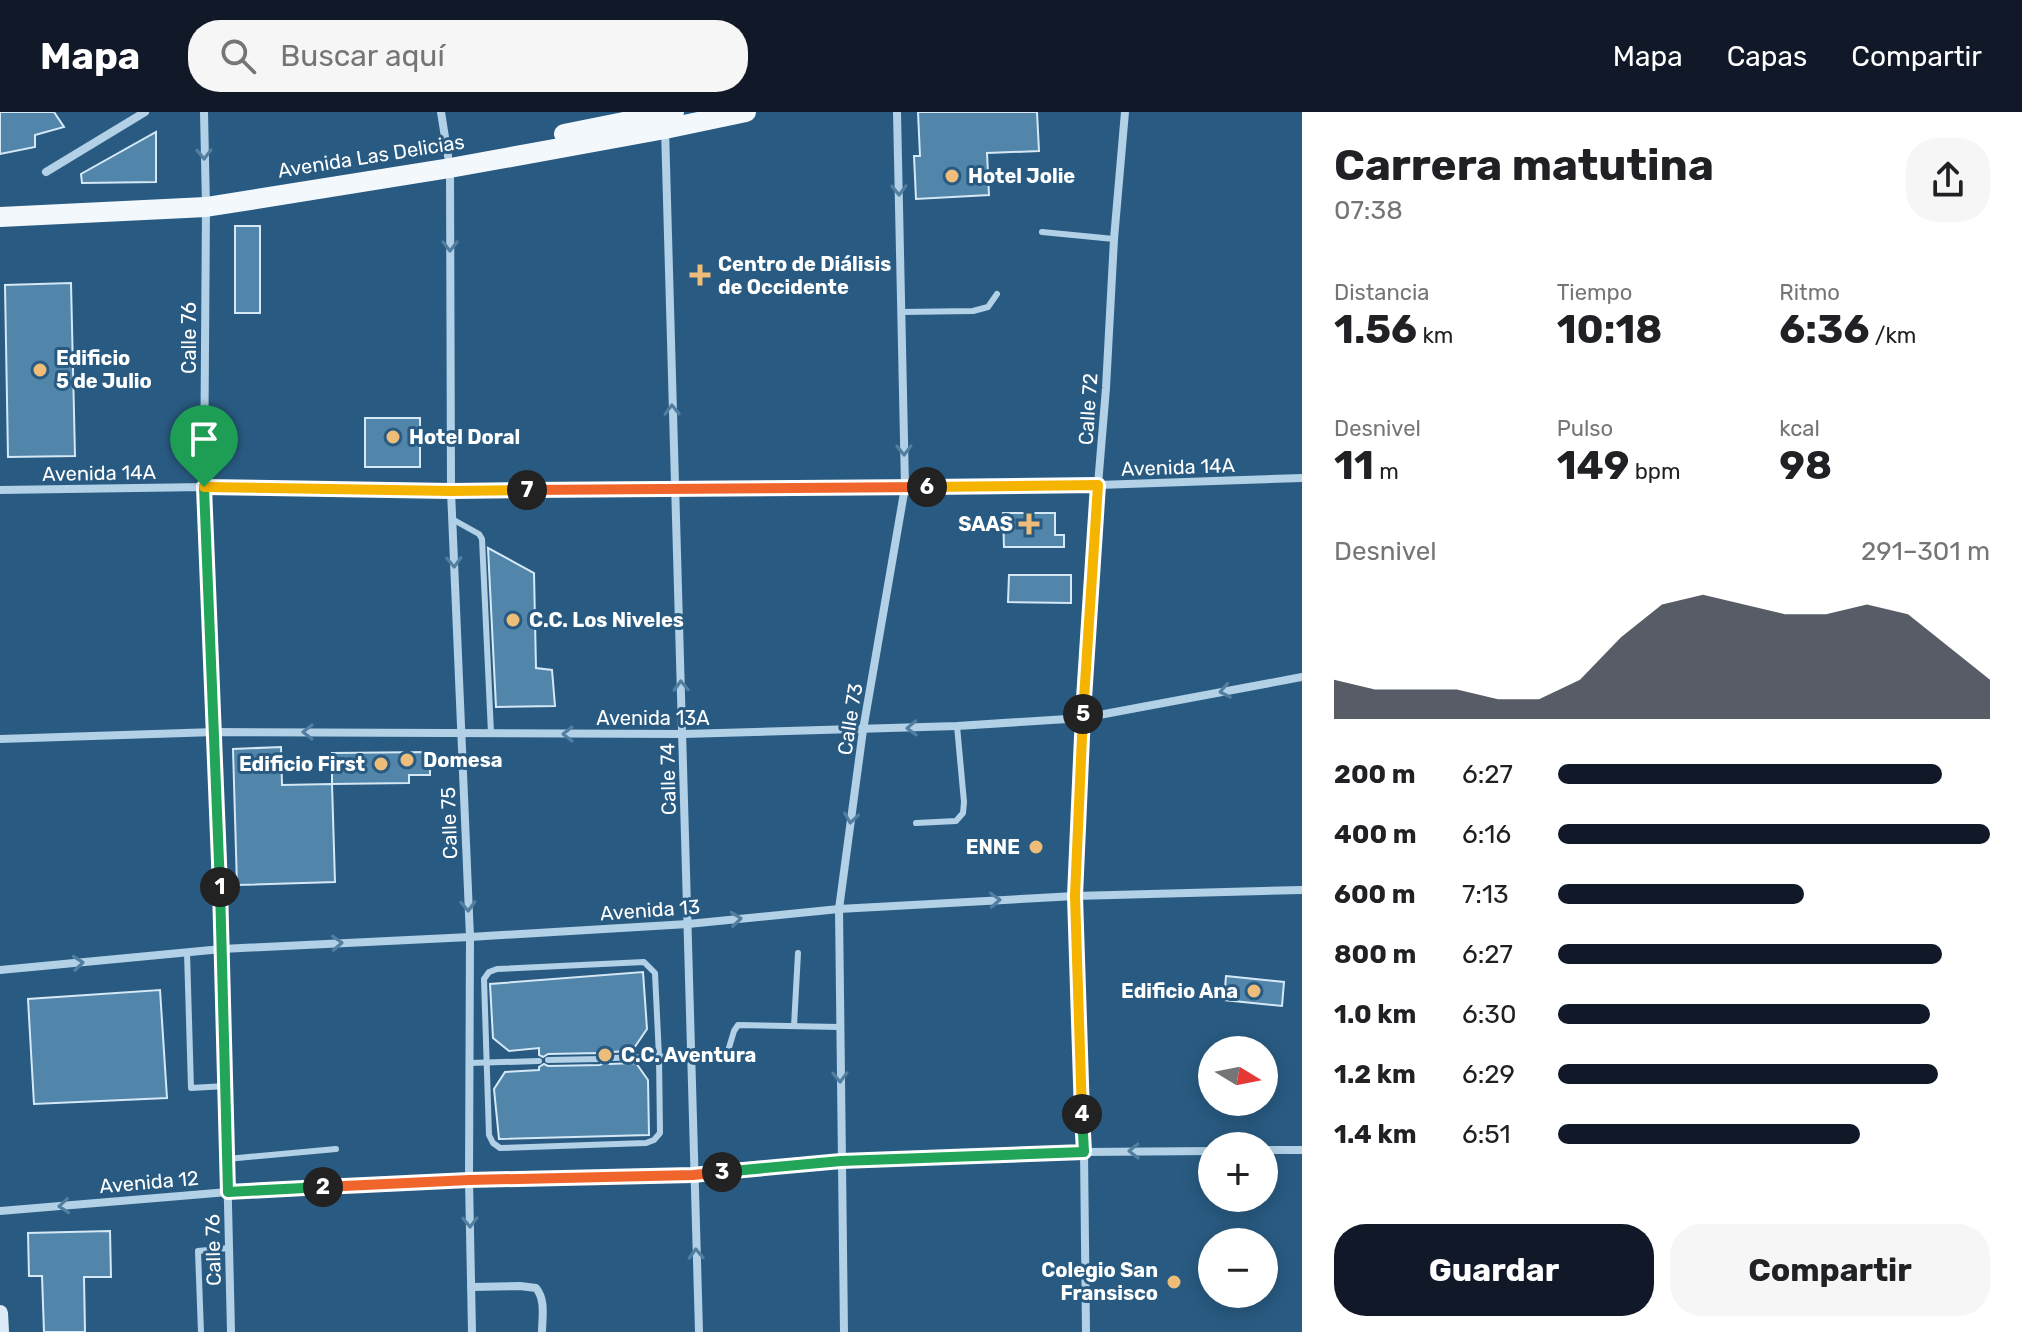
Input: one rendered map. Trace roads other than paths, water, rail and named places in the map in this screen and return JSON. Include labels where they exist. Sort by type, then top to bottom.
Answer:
[{"type":"main road","name":"Avenida Las Delicias","points":[[0,217],[206,202],[449,162],[670,120],[746,112]]},
{"type":"main road","points":[[0,204],[206,202]]},
{"type":"main road","points":[[0,1313],[1,1332]]},
{"type":"street","points":[[46,172],[145,112]]},
{"type":"street","name":"Calle 76","points":[[204,112],[204,487],[222,949],[231,1332]]},
{"type":"street","name":"Calle 75","points":[[441,112],[449,162],[451,491],[470,937],[472,1332]]},
{"type":"street","name":"Calle 73","points":[[844,1332],[839,909],[863,730],[905,487],[897,112]]},
{"type":"street","name":"Calle 72","points":[[1086,1332],[1084,1152],[1075,896],[1083,718],[1125,112]]},
{"type":"street","name":"Calle 74","points":[[670,120],[674,488],[699,1332]]},
{"type":"street","name":"Avenida 14A","points":[[0,490],[204,487],[451,491],[905,487],[1302,478]]},
{"type":"street","name":"Avenida 13A","points":[[0,739],[215,732],[683,734],[957,726],[1083,718],[1302,677]]},
{"type":"street","name":"Avenida 13","points":[[0,970],[222,949],[688,924],[839,909],[1075,896],[1302,890]]},
{"type":"street","points":[[1278,1150],[1302,1150]]},
{"type":"street","name":"Avenida 12","points":[[0,1211],[228,1192],[469,1180],[693,1175],[841,1161],[1198,1151]]},
{"type":"street","points":[[471,1287],[536,1288],[543,1301],[542,1332]]},
{"type":"lane","points":[[1042,232],[1114,239]]},
{"type":"lane","points":[[901,312],[973,311],[988,307],[997,294]]},
{"type":"lane","points":[[452,519],[479,534],[482,539],[491,733]]},
{"type":"lane","points":[[916,823],[956,821],[963,813],[957,726]]},
{"type":"lane","points":[[187,952],[191,1088],[226,1086]]},
{"type":"lane","points":[[794,1026],[798,953]]},
{"type":"lane","points":[[644,962],[655,973],[660,1133],[654,1140],[646,1143],[500,1148],[489,1135],[486,1063],[484,979],[489,972],[497,969],[644,962]]},
{"type":"lane","points":[[725,1061],[738,1025],[839,1027]]},
{"type":"lane","points":[[610,1058],[691,1056]]},
{"type":"lane","points":[[548,1060],[600,1059]]},
{"type":"lane","points":[[470,1063],[539,1061]]},
{"type":"lane","points":[[227,1159],[336,1149]]},
{"type":"lane","points":[[201,1332],[198,1251],[229,1248]]},
{"type":"place","name":"Hotel Jolie","points":[[952,176]]},
{"type":"place","name":"Centro de Diálisis de Occidente","points":[[700,275]]},
{"type":"place","name":"Edificio 5 de Julio","points":[[40,370]]},
{"type":"place","name":"Hotel Doral","points":[[393,437]]},
{"type":"place","name":"SAAS","points":[[1029,524]]},
{"type":"place","name":"C.C. Los Niveles","points":[[513,620]]},
{"type":"place","name":"Domesa","points":[[407,760]]},
{"type":"place","name":"Edificio First","points":[[381,764]]},
{"type":"place","name":"ENNE","points":[[1036,847]]},
{"type":"place","name":"Edificio Ana","points":[[1254,991]]},
{"type":"place","name":"C.C. Aventura","points":[[605,1055]]},
{"type":"place","name":"Colegio San Fransisco","points":[[1174,1282]]}]
